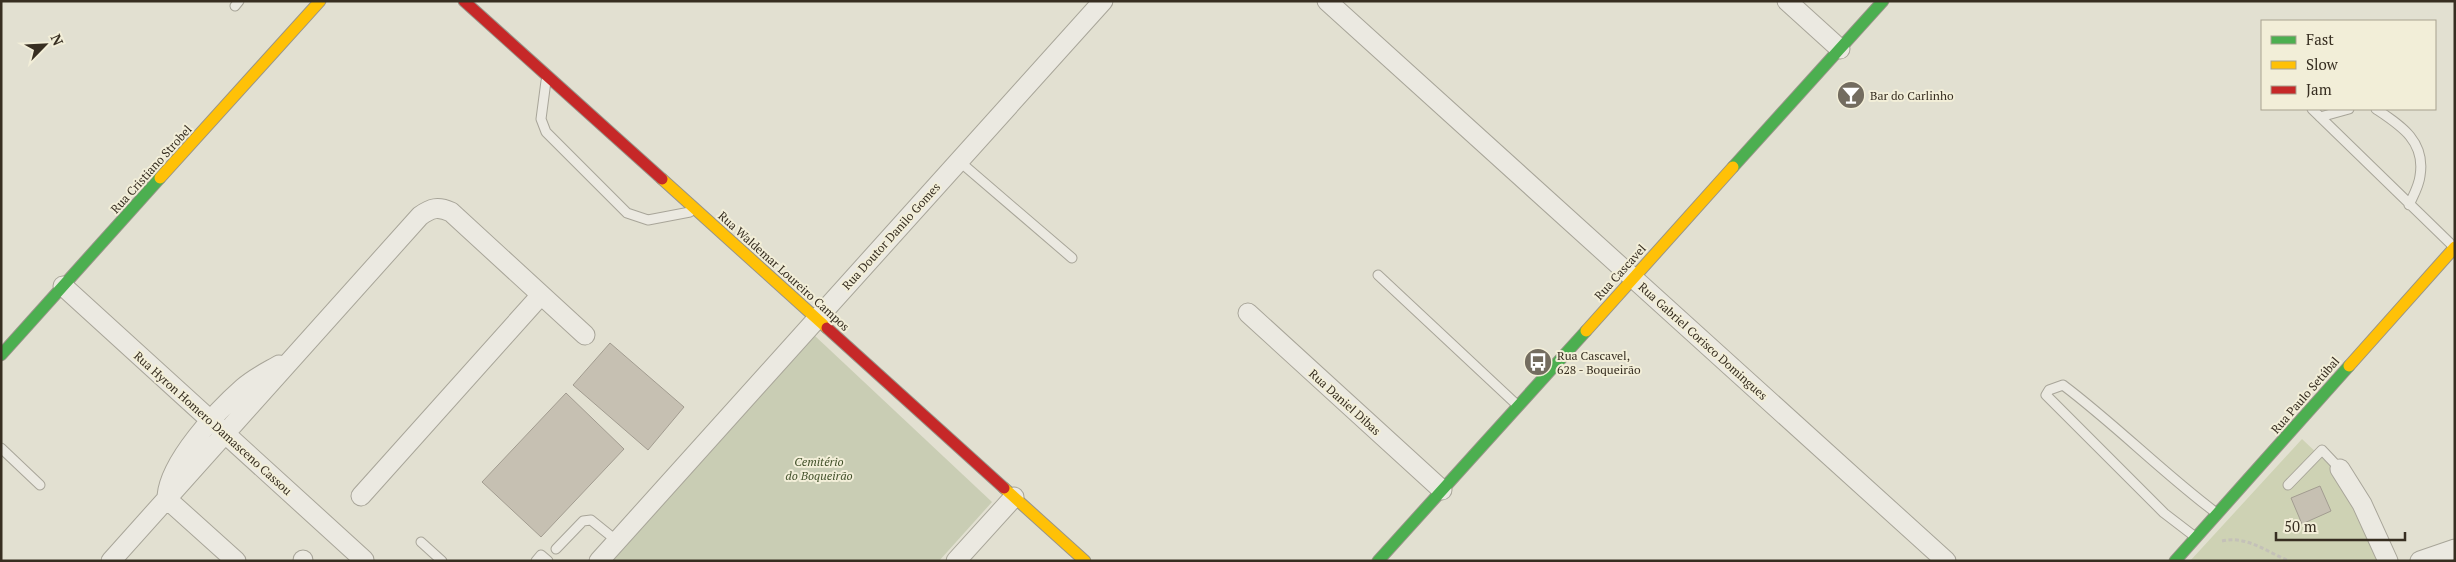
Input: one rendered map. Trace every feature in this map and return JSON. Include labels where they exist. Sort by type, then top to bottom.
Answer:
[{"type":"main road","name":"Rua Cristiano Strobel","points":[[1,355],[308,9],[320,1]]},
{"type":"main road","name":"Rua Waldemar Loureiro Campos","points":[[464,1],[1085,561]]},
{"type":"main road","name":"Rua Cascavel","points":[[1378,561],[1883,1]]},
{"type":"main road","name":"Rua Paulo Setúbal","points":[[2175,561],[2455,248]]},
{"type":"street","name":"Rua Doutor Danilo Gomes","points":[[599,561],[1103,1]]},
{"type":"street","name":"Rua Gabriel Corisco Domingues","points":[[1327,1],[1946,561]]},
{"type":"street","points":[[1787,1],[1840,49]]},
{"type":"street","points":[[111,561],[226,434],[291,358],[420,216],[429,210],[441,208],[451,212],[585,336]]},
{"type":"street","name":"Rua Hyron Homero Damasceno Cassou","points":[[64,286],[364,560]]},
{"type":"street","points":[[361,496],[541,295]]},
{"type":"street","name":"Rua Daniel Dibas","points":[[1248,313],[1442,490]]},
{"type":"street","points":[[167,499],[168,483],[175,468],[211,421],[243,388],[291,358]]},
{"type":"street","points":[[2340,470],[2362,504],[2388,561]]},
{"type":"street","points":[[956,561],[1014,497]]},
{"type":"street","points":[[167,499],[236,561]]},
{"type":"street","points":[[2420,561],[2455,549]]},
{"type":"lane","points":[[547,76],[541,119],[546,132],[627,213],[648,220],[696,210]]},
{"type":"lane","points":[[2313,110],[2455,248]]},
{"type":"lane","points":[[2320,117],[2345,110]]},
{"type":"lane","points":[[2378,110],[2402,126],[2415,141],[2421,176],[2409,205]]},
{"type":"lane","points":[[959,162],[1072,258]]},
{"type":"lane","points":[[1378,275],[1518,405]]},
{"type":"lane","points":[[2196,537],[2164,513],[2117,464],[2072,424],[2046,395],[2048,390],[2063,385],[2094,408],[2167,475],[2217,514]]},
{"type":"lane","points":[[1,448],[40,485]]},
{"type":"lane","points":[[2288,485],[2322,450],[2340,470]]},
{"type":"lane","points":[[556,549],[583,521],[595,522],[617,541]]},
{"type":"lane","points":[[421,542],[442,561]]},
{"type":"lane","points":[[536,561],[540,555],[548,561]]},
{"type":"path","points":[[2215,543],[2231,539],[2252,543],[2289,561]]},
{"type":"green space","name":"Cemitério do Boqueirão","points":[[814,335],[992,502],[939,561],[609,561]]},
{"type":"green space","points":[[2302,439],[2339,474],[2382,561],[2190,561]]},
{"type":"building","points":[[610,343],[684,407],[648,450],[573,385]]},
{"type":"building","points":[[566,393],[624,449],[541,537],[482,482]]},
{"type":"building","points":[[2320,486],[2331,511],[2302,524],[2291,498]]},
{"type":"traffic: fast","points":[[1733,167],[1883,1]]},
{"type":"traffic: fast","points":[[1,355],[160,178]]},
{"type":"traffic: fast","points":[[1378,561],[1586,331]]},
{"type":"traffic: fast","points":[[2175,561],[2349,366]]},
{"type":"traffic: slow","points":[[160,178],[320,1]]},
{"type":"traffic: slow","points":[[1586,331],[1733,167]]},
{"type":"traffic: slow","points":[[662,179],[827,328]]},
{"type":"traffic: slow","points":[[2349,366],[2455,247]]},
{"type":"traffic: slow","points":[[1004,488],[1085,561]]},
{"type":"traffic: jam","points":[[464,1],[662,179]]},
{"type":"traffic: jam","points":[[827,328],[1004,488]]},
{"type":"place","name":"Bar do Carlinho","points":[[1851,95]]},
{"type":"place","name":"Rua Cascavel, 628 - Boqueirão","points":[[1538,362]]}]
